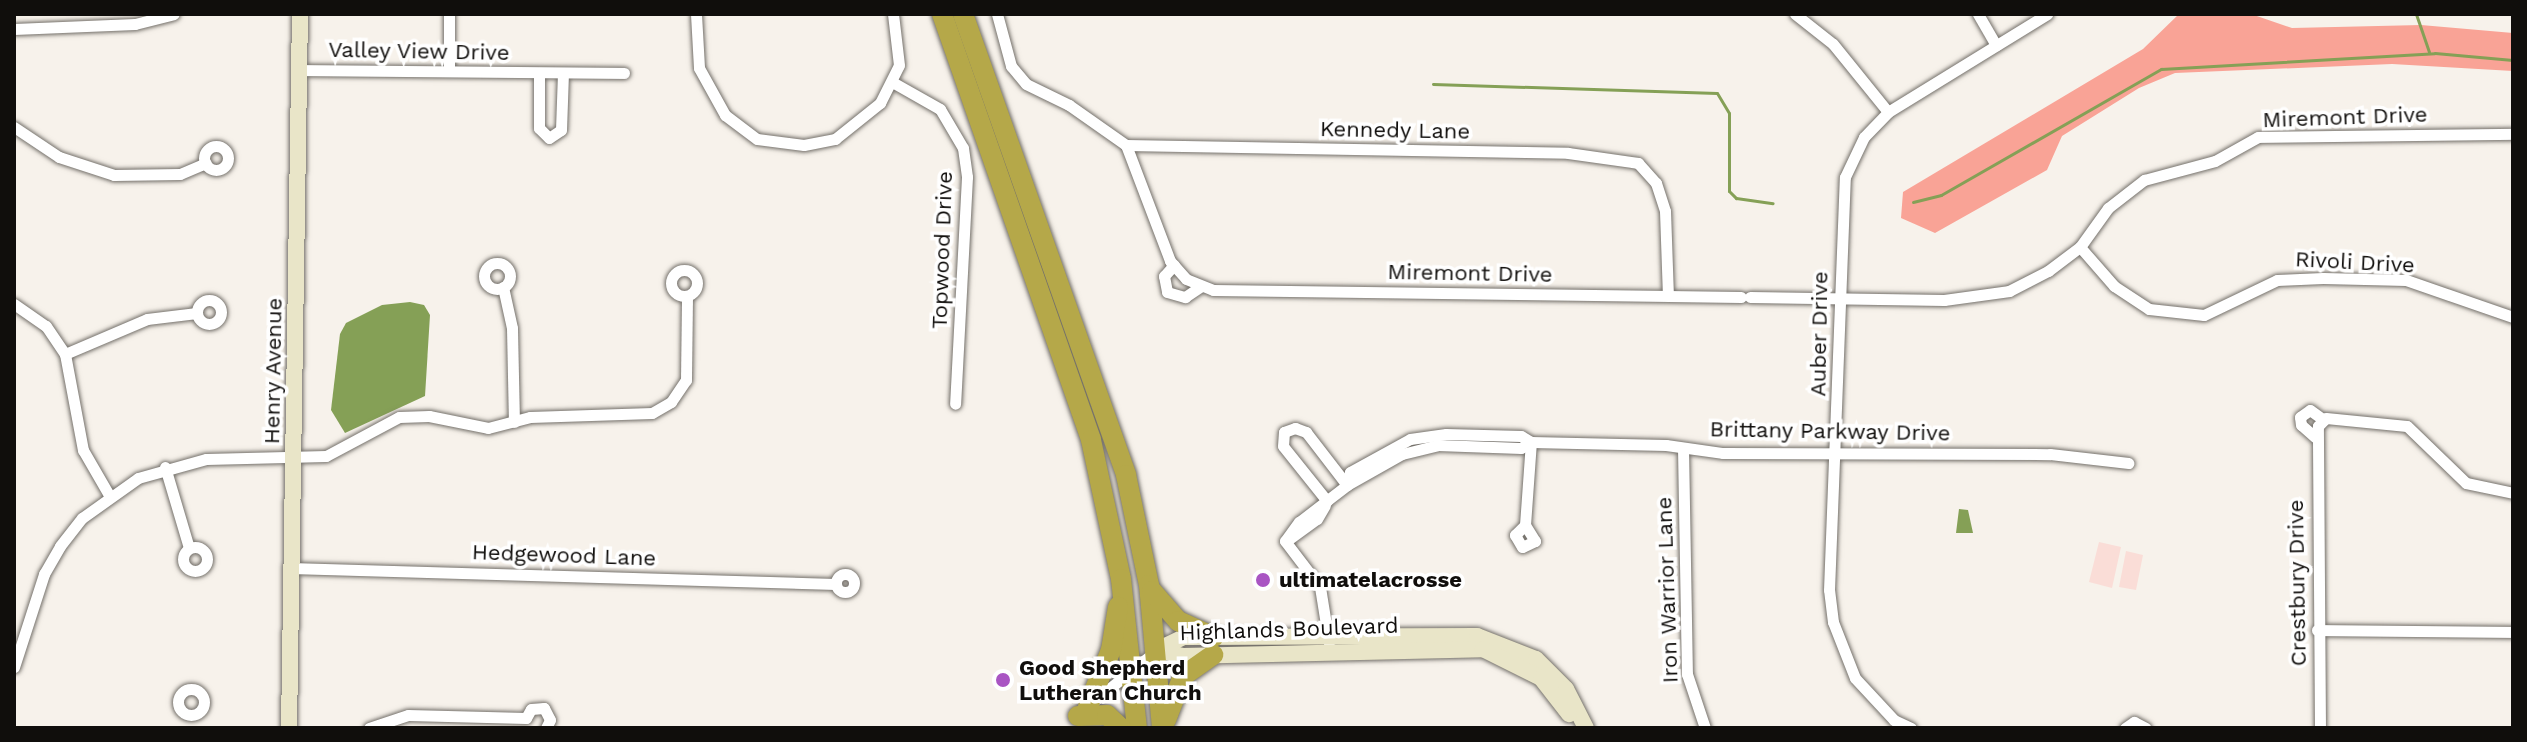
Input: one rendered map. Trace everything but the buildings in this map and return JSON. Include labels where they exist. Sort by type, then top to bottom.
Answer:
[{"type":"highway","points":[[942,14],[1070,369],[1100,474],[1129,633],[1137,728]]},
{"type":"highway","points":[[963,14],[1115,441],[1149,585],[1163,728]]},
{"type":"highway","points":[[1121,579],[1111,650],[1079,717],[1107,715],[1121,728]]},
{"type":"highway","points":[[1149,585],[1178,621],[1213,646],[1183,676],[1163,728]]},
{"type":"highway","points":[[1129,633],[1157,650]]},
{"type":"street","points":[[14,29],[135,24],[174,14]]},
{"type":"street","name":"Henry Avenue","points":[[289,728],[300,14]]},
{"type":"street","points":[[449,14],[449,71]]},
{"type":"street","points":[[696,14],[704,83],[731,121],[757,139],[804,145],[835,139],[866,120],[894,83],[899,56],[893,14]]},
{"type":"street","points":[[997,14],[1011,66],[1026,84],[1069,105],[1126,145]]},
{"type":"street","points":[[1795,14],[1833,44],[1888,112]]},
{"type":"street","points":[[1978,14],[1996,45]]},
{"type":"street","name":"Auber Drive","points":[[1911,728],[1894,720],[1861,687],[1833,622],[1829,590],[1845,177],[1864,137],[1888,112],[2047,14]]},
{"type":"street","name":"Valley View Drive","points":[[299,70],[624,73]]},
{"type":"street","name":"Valley View Drive","points":[[539,73],[539,128],[549,138],[561,130],[563,74]]},
{"type":"street","name":"Topwood Drive","points":[[894,83],[940,109],[963,148],[967,177],[955,404]]},
{"type":"street","points":[[14,127],[59,157],[114,175],[180,174],[206,163]]},
{"type":"street","name":"Miremont Drive","points":[[1174,265],[1164,276],[1167,292],[1185,297],[1200,287],[1977,299],[2009,291],[2048,271],[2080,247],[2108,208],[2144,180],[2215,161],[2258,137],[2513,134]]},
{"type":"street","name":"Miremont Drive","points":[[1126,145],[1157,238],[1174,265],[1200,287]]},
{"type":"street","name":"Kennedy Lane","points":[[1126,145],[1611,156],[1638,163],[1656,183],[1665,211],[1668,296]]},
{"type":"street","name":"Rivoli Drive","points":[[2080,247],[2114,286],[2149,309],[2204,315],[2277,280],[2323,278],[2406,280],[2513,317]]},
{"type":"street","points":[[503,287],[512,328],[514,422]]},
{"type":"street","points":[[14,667],[51,561],[82,518],[109,495],[165,467],[206,459],[293,459],[335,454],[399,417],[429,416],[488,428],[545,416],[643,415],[662,408],[681,391],[689,334],[687,296]]},
{"type":"street","points":[[14,304],[46,326],[65,354],[83,450],[109,495]]},
{"type":"street","points":[[65,354],[147,319],[197,313]]},
{"type":"street","name":"Crestbury Drive","points":[[2320,728],[2315,434],[2301,425],[2300,417],[2310,410],[2324,420]]},
{"type":"street","points":[[2315,434],[2324,420],[2391,420],[2407,426],[2466,483],[2513,493]]},
{"type":"street","points":[[1327,501],[1283,446],[1284,432],[1295,428],[1306,432],[1347,485]]},
{"type":"street","name":"Brittany Parkway Drive","points":[[1329,643],[1320,587],[1285,541],[1317,519],[1327,501],[1347,485],[1350,472],[1410,439],[1446,434],[1521,436],[1531,442],[1683,448],[2050,454],[2128,463]]},
{"type":"street","points":[[1525,525],[1531,442]]},
{"type":"street","name":"Iron Warrior Lane","points":[[1683,448],[1687,674],[1705,728]]},
{"type":"street","points":[[165,467],[189,548]]},
{"type":"street","name":"Hedgewood Lane","points":[[290,568],[836,584]]},
{"type":"street","points":[[2317,630],[2513,632]]},
{"type":"street","name":"Highlands Boulevard","points":[[1157,650],[1184,637],[1213,646],[1457,635],[1496,641],[1520,650],[1552,673],[1586,728]]},
{"type":"street","name":"Highlands Boulevard","points":[[1329,643],[1465,647],[1495,652],[1541,678],[1564,704],[1574,728]]},
{"type":"street","points":[[1079,717],[1157,650]]},
{"type":"street","points":[[369,728],[408,715],[529,723],[531,709],[544,708],[550,720],[546,728]]},
{"type":"street","points":[[186,728],[188,714]]},
{"type":"street","points":[[2125,728],[2134,722],[2146,728]]},
{"type":"shaded area","points":[[2179,14],[2251,14],[2292,28],[2421,25],[2513,33],[2513,71],[2392,64],[2175,73],[2139,88],[2062,136],[2047,170],[1935,233],[1901,218],[1903,192],[2143,49]]},
{"type":"shaded area","points":[[410,302],[424,305],[430,315],[425,396],[345,433],[331,410],[340,334],[346,323],[382,305]]},
{"type":"shaded area","points":[[1959,509],[1968,510],[1973,533],[1956,533]]},
{"type":"shaded area","points":[[2099,542],[2121,547],[2112,588],[2089,582]]},
{"type":"shaded area","points":[[2126,551],[2143,555],[2136,590],[2119,587]]},
{"type":"waterway","points":[[2416,14],[2429,52]]},
{"type":"waterway","points":[[1913,202],[1941,195],[2161,69],[2435,53],[2513,60]]},
{"type":"waterway","points":[[1433,84],[1717,93],[1729,113],[1729,191],[1736,198],[1773,203]]},
{"type":"place","name":"ultimatelacrosse","points":[[1263,580]]},
{"type":"place","name":"Good Shepherd Lutheran Church","points":[[1003,680]]}]
